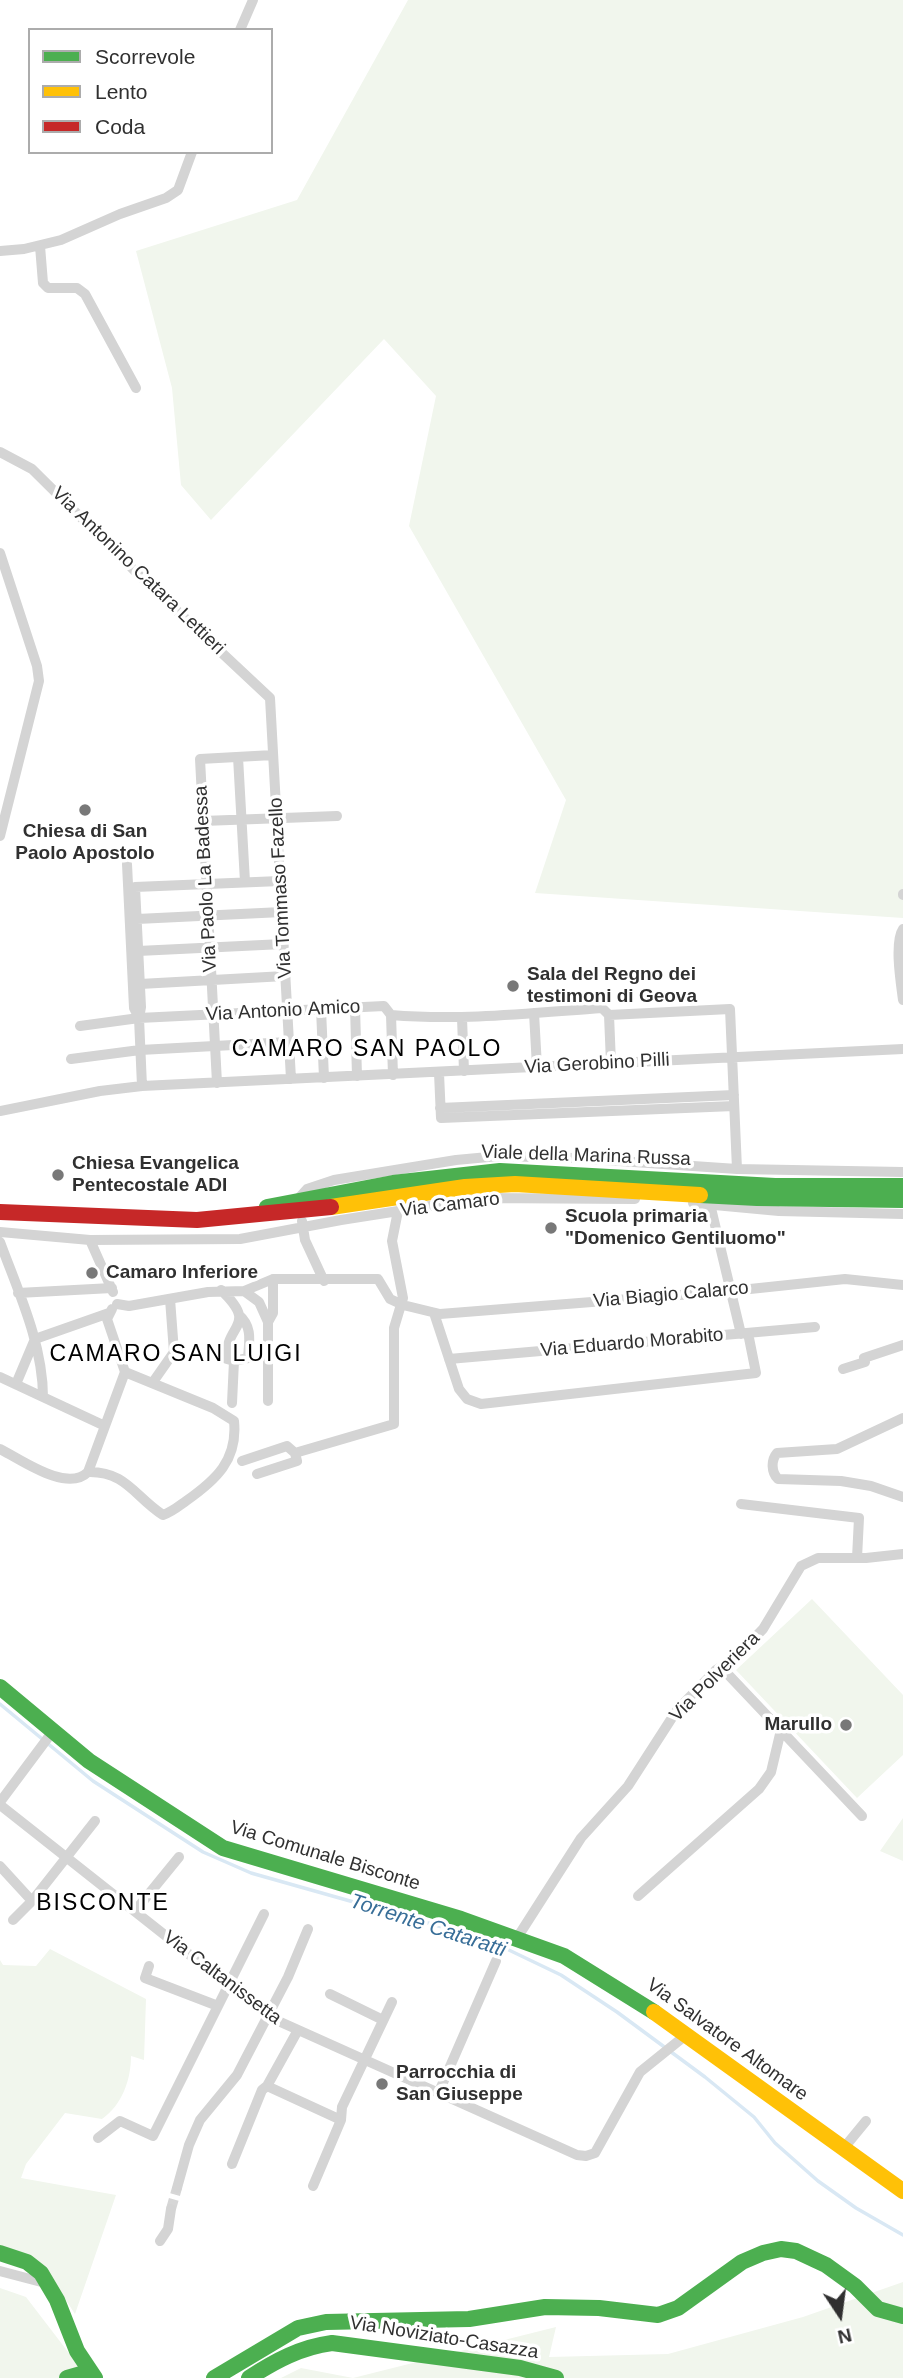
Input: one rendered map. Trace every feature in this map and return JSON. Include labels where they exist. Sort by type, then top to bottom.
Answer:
[{"type":"main road","name":"Viale della Marina Russa","points":[[301,1213],[460,1173],[500,1171],[756,1185],[903,1186]]},
{"type":"main road","name":"Viale della Marina Russa","points":[[0,1212],[197,1220],[301,1213],[465,1187],[515,1184],[757,1198],[903,1200]]},
{"type":"main road","name":"Via Comunale Bisconte","points":[[0,1687],[51,1734],[223,1848],[517,1938]]},
{"type":"main road","name":"Via Salvatore Altomare","points":[[517,1938],[564,1956],[641,2003],[681,2039],[903,2191]]},
{"type":"main road","points":[[214,2378],[298,2328],[326,2322],[468,2319],[545,2307],[599,2308],[658,2315],[678,2308],[742,2262],[781,2249],[796,2252],[826,2265],[855,2286],[878,2309],[903,2316]]},
{"type":"main road","points":[[0,2253],[31,2264],[40,2271],[48,2284],[78,2355],[91,2375],[67,2378]]},
{"type":"main road","name":"Via Noviziato-Casazza","points":[[249,2378],[298,2350],[332,2343],[520,2368],[556,2378]]},
{"type":"street","points":[[241,28],[253,0]]},
{"type":"street","points":[[0,251],[40,246],[61,240],[120,214],[166,198],[178,190],[191,154]]},
{"type":"street","points":[[40,246],[43,283],[48,288],[77,288],[85,294],[136,388]]},
{"type":"street","name":"Via Antonino Catara Lettieri","points":[[0,452],[32,469],[143,579],[270,698]]},
{"type":"street","points":[[0,554],[37,666],[39,681],[0,836]]},
{"type":"street","name":"Via Tommaso Fazello","points":[[270,698],[291,1079]]},
{"type":"street","points":[[245,882],[238,757],[274,755]]},
{"type":"street","name":"Via Paolo La Badessa","points":[[217,1083],[200,759],[238,757]]},
{"type":"street","points":[[203,821],[337,816]]},
{"type":"street","points":[[127,864],[134,1008],[139,1018]]},
{"type":"street","points":[[142,1086],[135,887],[280,881]]},
{"type":"street","points":[[137,919],[282,912]]},
{"type":"street","points":[[903,929],[900,934],[899,965],[903,1000]]},
{"type":"street","points":[[138,951],[284,944]]},
{"type":"street","points":[[140,984],[285,976]]},
{"type":"street","name":"Via Antonio Amico","points":[[80,1026],[139,1018],[384,1006],[391,1015],[462,1018],[602,1008],[609,1015],[730,1009],[732,1057]]},
{"type":"street","points":[[355,1007],[357,1076]]},
{"type":"street","points":[[321,1009],[324,1078]]},
{"type":"street","points":[[534,1013],[537,1067]]},
{"type":"street","points":[[391,1015],[393,1075]]},
{"type":"street","points":[[609,1015],[611,1063]]},
{"type":"street","points":[[462,1018],[464,1071]]},
{"type":"street","points":[[71,1059],[140,1050],[289,1042]]},
{"type":"street","name":"Via Gerobino Pilli","points":[[0,1111],[100,1091],[142,1086],[903,1049]]},
{"type":"street","points":[[732,1057],[737,1169]]},
{"type":"street","points":[[439,1073],[440,1108],[734,1101]]},
{"type":"street","points":[[324,1280],[305,1240],[301,1213],[307,1189],[334,1180],[456,1160],[499,1156],[575,1158],[737,1169],[903,1172]]},
{"type":"street","name":"Via Camaro","points":[[0,1232],[90,1240],[228,1240],[301,1213],[398,1211],[498,1198],[637,1199],[779,1211],[903,1214]]},
{"type":"street","points":[[437,1316],[456,1381],[463,1395],[481,1404],[756,1373],[731,1291],[710,1204]]},
{"type":"street","points":[[295,1453],[394,1424],[394,1328],[402,1305],[392,1241],[398,1211]]},
{"type":"street","points":[[90,1240],[117,1304]]},
{"type":"street","points":[[0,1242],[35,1339],[43,1375],[43,1397]]},
{"type":"street","points":[[0,1274],[12,1275]]},
{"type":"street","points":[[117,1304],[129,1306],[221,1290],[244,1291],[273,1279],[378,1279],[390,1299],[402,1305]]},
{"type":"street","points":[[268,1322],[273,1313],[273,1279]]},
{"type":"street","name":"Via Biagio Calarco","points":[[402,1305],[437,1316],[845,1279],[903,1285]]},
{"type":"street","points":[[18,1293],[112,1287]]},
{"type":"street","points":[[221,1290],[236,1305],[239,1315],[238,1325],[226,1350],[227,1359],[248,1358],[250,1329],[239,1315]]},
{"type":"street","points":[[244,1291],[259,1302],[268,1322],[268,1401]]},
{"type":"street","points":[[153,1382],[174,1352],[170,1298]]},
{"type":"street","points":[[88,1472],[125,1372],[107,1319],[117,1304]]},
{"type":"street","points":[[16,1384],[35,1339],[109,1313]]},
{"type":"street","name":"Via Eduardo Morabito","points":[[449,1359],[815,1327]]},
{"type":"street","points":[[843,1369],[865,1362],[864,1358],[903,1345]]},
{"type":"street","points":[[232,1403],[237,1360]]},
{"type":"street","points":[[0,1449],[65,1480],[100,1471],[117,1477],[163,1515],[207,1486],[223,1470],[233,1438],[234,1421],[213,1408],[125,1372]]},
{"type":"street","points":[[0,1377],[105,1426]]},
{"type":"street","points":[[903,1418],[837,1449],[777,1453],[773,1457],[772,1469],[778,1479],[841,1481],[871,1486],[903,1497]]},
{"type":"street","points":[[242,1461],[287,1446],[295,1453],[296,1461],[257,1474]]},
{"type":"street","points":[[741,1504],[859,1518],[857,1558]]},
{"type":"street","name":"Via Polveriera","points":[[517,1938],[581,1838],[628,1786],[677,1710],[763,1629],[801,1566],[813,1559],[903,1554]]},
{"type":"street","points":[[721,1667],[862,1816]]},
{"type":"street","points":[[638,1896],[759,1789],[771,1772],[781,1730]]},
{"type":"street","points":[[0,1803],[51,1734]]},
{"type":"street","name":"Via Caltanissetta","points":[[0,1803],[267,2014],[577,2155],[586,2156],[598,2149],[640,2072],[681,2039]]},
{"type":"street","points":[[13,1920],[32,1901],[95,1821]]},
{"type":"street","points":[[135,1911],[179,1857]]},
{"type":"street","points":[[0,1866],[32,1901]]},
{"type":"street","points":[[98,2138],[120,2121],[153,2136],[264,1914]]},
{"type":"street","points":[[177,2188],[189,2145],[200,2120],[237,2075],[288,1977],[307,1928]]},
{"type":"street","points":[[438,2094],[496,1961]]},
{"type":"street","points":[[149,1966],[145,1978],[218,2006]]},
{"type":"street","points":[[330,1994],[383,2020]]},
{"type":"street","points":[[313,2186],[341,2120],[342,2107],[392,2002]]},
{"type":"street","points":[[232,2164],[262,2090],[267,2086],[298,2030]]},
{"type":"street","points":[[267,2086],[341,2120]]},
{"type":"street","points":[[843,2149],[866,2121]]},
{"type":"street","points":[[160,2241],[168,2229],[171,2209]]},
{"type":"street","points":[[0,2271],[48,2284]]},
{"type":"shaded area","points":[[408,0],[903,0],[903,918],[535,893],[566,800],[409,526],[436,396],[384,339],[211,520],[181,485],[172,388],[136,251],[297,200]]},
{"type":"shaded area","name":"Marullo","points":[[812,1599],[903,1695],[903,1755],[857,1798],[736,1670]]},
{"type":"shaded area","points":[[903,1818],[903,1861],[880,1851]]},
{"type":"shaded area","points":[[50,1949],[146,1999],[144,2060],[131,2056],[127,2083],[115,2107],[102,2119],[65,2113],[26,2164],[21,2178],[116,2195],[75,2314],[50,2276],[0,2248],[0,1960],[3,1965],[36,1966]]},
{"type":"shaded area","points":[[903,2282],[903,2378],[353,2378],[556,2327],[549,2357],[668,2354],[803,2317]]},
{"type":"shaded area","points":[[0,2288],[26,2297],[88,2378],[0,2378]]},
{"type":"shaded area","points":[[301,2368],[353,2378],[281,2378]]},
{"type":"waterway","name":"Torrente Cataratti","points":[[0,1704],[93,1781],[203,1852],[251,1873],[488,1940],[561,1975],[617,2012],[705,2077],[754,2117],[775,2143],[818,2181],[856,2208],[903,2235]]},
{"type":"tunnel","points":[[171,2209],[177,2188]]},
{"type":"traffic: fast","points":[[267,1207],[393,1183],[500,1171],[775,1186],[903,1186]]},
{"type":"traffic: fast","points":[[700,1195],[903,1200]]},
{"type":"traffic: fast","points":[[0,1687],[89,1761],[223,1848],[461,1919],[564,1956],[654,2012]]},
{"type":"traffic: fast","points":[[214,2378],[298,2328],[326,2322],[469,2319],[545,2307],[599,2308],[658,2315],[678,2308],[742,2262],[781,2249],[796,2251],[826,2265],[855,2286],[878,2309],[903,2316]]},
{"type":"traffic: fast","points":[[0,2253],[27,2262],[41,2273],[57,2300],[77,2351],[95,2378]]},
{"type":"traffic: fast","points":[[249,2378],[289,2356],[332,2343],[520,2368],[556,2378]]},
{"type":"traffic: fast","points":[[67,2378],[88,2372]]},
{"type":"traffic: slow","points":[[331,1207],[465,1187],[515,1184],[700,1195]]},
{"type":"traffic: slow","points":[[654,2012],[903,2191]]},
{"type":"traffic: jam","points":[[0,1212],[197,1220],[331,1207]]},
{"type":"place","name":"Chiesa di San Paolo Apostolo","points":[[85,810]]},
{"type":"place","name":"Sala del Regno dei testimoni di Geova","points":[[513,986]]},
{"type":"place","name":"Chiesa Evangelica Pentecostale ADI","points":[[58,1175]]},
{"type":"place","name":"Scuola primaria \"Domenico Gentiluomo\"","points":[[551,1228]]},
{"type":"place","name":"Camaro Inferiore","points":[[92,1273]]},
{"type":"place","name":"Marullo","points":[[846,1725]]},
{"type":"place","name":"Parrocchia di San Giuseppe","points":[[382,2084]]},
{"type":"district","name":"CAMARO SAN PAOLO","points":[[367,1050]]},
{"type":"district","name":"CAMARO SAN LUIGI","points":[[176,1355]]},
{"type":"district","name":"BISCONTE","points":[[103,1904]]}]
